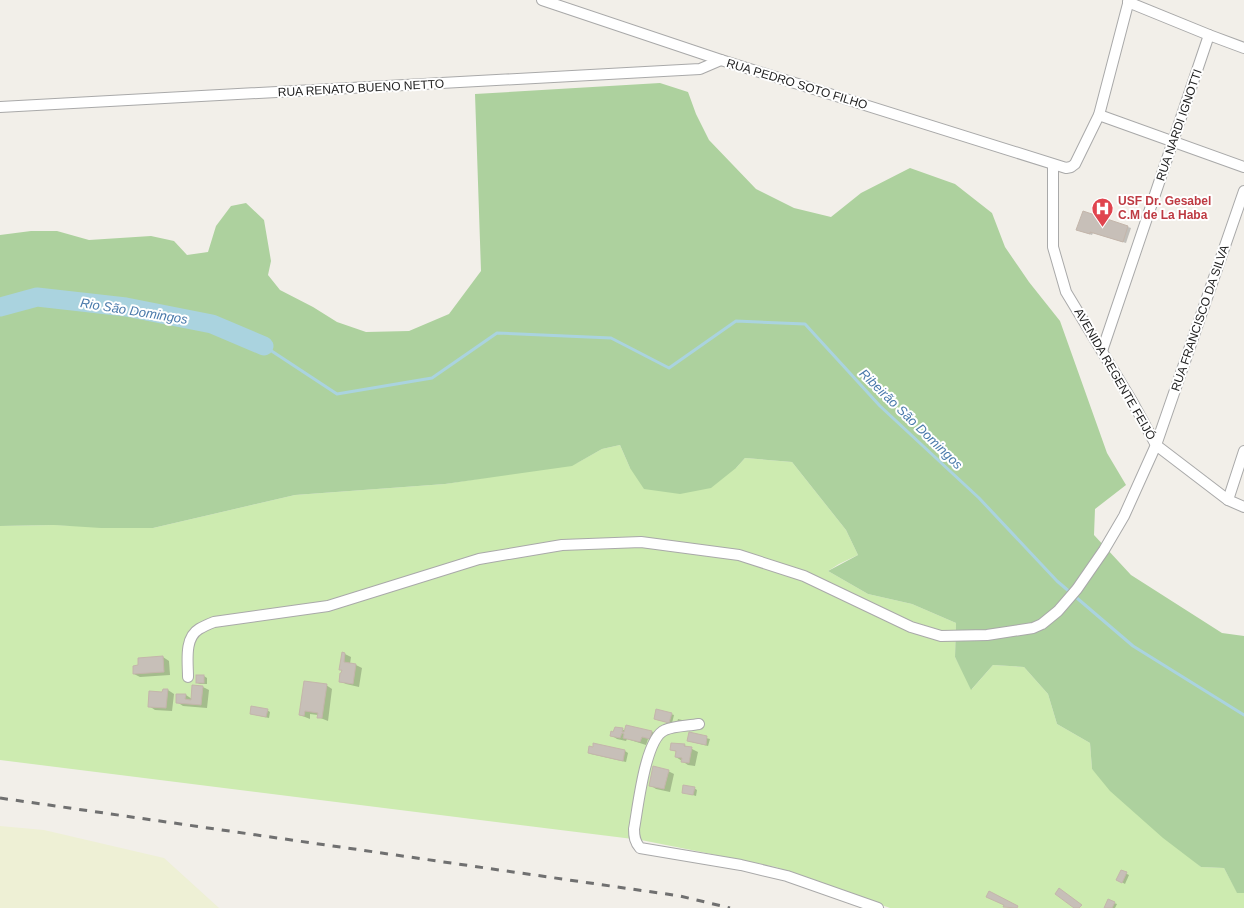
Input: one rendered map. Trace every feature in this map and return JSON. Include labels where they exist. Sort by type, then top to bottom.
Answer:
[{"type":"street","name":"RUA PEDRO SOTO FILHO","points":[[542,0],[721,60],[1066,168],[1075,164],[1099,115],[1129,1]]},
{"type":"street","points":[[1129,1],[1209,35],[1244,48]]},
{"type":"street","name":"RUA NARDI IGNOTTI","points":[[1102,351],[1209,35]]},
{"type":"street","name":"RUA RENATO BUENO NETTO","points":[[0,107],[700,69],[721,60]]},
{"type":"street","points":[[1099,115],[1244,168]]},
{"type":"street","name":"AVENIDA REGENTE FEIJÓ","points":[[1053,165],[1052,247],[1066,292],[1156,445],[1228,500],[1244,507]]},
{"type":"street","name":"RUA FRANCISCO DA SILVA","points":[[188,677],[188,649],[191,638],[198,630],[214,622],[328,606],[479,559],[562,545],[641,542],[740,554],[804,576],[911,626],[941,636],[987,635],[1033,628],[1042,624],[1058,611],[1077,588],[1104,550],[1124,516],[1156,445],[1244,191]]},
{"type":"street","points":[[1228,500],[1244,451]]},
{"type":"street","points":[[698,724],[665,730],[659,734],[646,759],[634,829],[634,837],[640,848],[741,865],[787,876],[878,908]]},
{"type":"green space","points":[[660,83],[688,92],[696,114],[709,140],[756,189],[794,208],[831,217],[861,193],[910,168],[955,184],[992,213],[1005,247],[1029,282],[1060,321],[1107,453],[1126,485],[1095,509],[1094,535],[1131,575],[1222,633],[1244,636],[1244,893],[1237,893],[1224,868],[1201,867],[1163,838],[1110,791],[1092,769],[1090,743],[1057,724],[1048,694],[1024,667],[993,665],[971,690],[955,657],[956,623],[912,604],[868,594],[828,571],[858,555],[846,530],[792,462],[745,458],[736,468],[711,488],[680,494],[644,489],[630,468],[620,445],[602,449],[572,466],[445,484],[295,495],[153,528],[101,528],[54,525],[0,526],[0,235],[31,231],[57,231],[89,240],[151,236],[174,241],[187,255],[208,252],[216,226],[231,206],[246,203],[264,220],[271,261],[268,275],[280,290],[313,307],[337,322],[366,332],[409,331],[449,314],[481,271],[475,94]]},
{"type":"green space","points":[[620,445],[630,468],[736,468],[745,458],[792,462],[846,530],[858,555],[828,571],[868,594],[912,604],[956,623],[955,657],[972,689],[993,665],[1024,667],[1048,694],[1057,724],[1090,743],[1092,769],[1201,867],[1224,868],[1237,892],[1244,893],[1244,908],[890,908],[776,867],[641,840],[0,760],[0,526],[54,525],[153,528],[295,495],[445,484],[577,463],[602,449]]},
{"type":"green space","points":[[0,826],[44,830],[164,858],[219,908],[0,908]]},
{"type":"building","name":"USF Dr. Gesabel C.M de La Haba","points":[[1083,211],[1128,226],[1123,242],[1090,232],[1090,234],[1076,230]]},
{"type":"building","points":[[342,652],[345,653],[344,662],[356,664],[353,684],[339,682],[340,673],[342,670],[339,670]]},
{"type":"building","points":[[163,656],[164,672],[133,674],[133,666],[138,665],[138,658]]},
{"type":"building","points":[[196,675],[204,675],[204,683],[196,683]]},
{"type":"building","points":[[304,681],[327,684],[322,718],[317,718],[318,713],[305,711],[304,716],[299,715]]},
{"type":"building","points":[[192,685],[203,686],[201,705],[176,703],[176,694],[186,694],[185,699],[191,700]]},
{"type":"building","points":[[163,689],[168,689],[166,708],[148,707],[149,691],[162,692]]},
{"type":"building","points":[[251,706],[268,709],[266,717],[250,714]]},
{"type":"building","points":[[656,709],[672,713],[669,723],[654,719]]},
{"type":"building","points":[[626,725],[652,731],[650,739],[642,737],[640,742],[623,738],[624,734],[622,733],[620,738],[610,736],[611,731],[613,732],[615,727],[623,728],[622,732],[624,732]]},
{"type":"building","points":[[689,732],[707,736],[706,745],[687,741]]},
{"type":"building","points":[[593,743],[625,750],[623,761],[588,753],[589,746],[593,747]]},
{"type":"building","points":[[671,743],[685,744],[684,746],[692,747],[689,763],[681,762],[682,758],[675,757],[676,751],[670,750]]},
{"type":"building","points":[[653,766],[669,770],[664,789],[649,786]]},
{"type":"building","points":[[683,785],[695,787],[693,795],[682,793]]},
{"type":"building","points":[[1121,870],[1127,872],[1122,883],[1116,880]]},
{"type":"building","points":[[1059,888],[1082,905],[1079,908],[1074,908],[1055,894]]},
{"type":"building","points":[[989,891],[1018,906],[1017,908],[1003,907],[1004,905],[986,897]]},
{"type":"building","points":[[1108,899],[1115,902],[1112,908],[1104,908]]},
{"type":"waterway","name":"Rio São Domingos","points":[[0,307],[37,297],[126,307],[212,324],[264,346]]},
{"type":"waterway","name":"Ribeirão São Domingos","points":[[264,346],[337,394],[432,378],[497,333],[611,338],[669,368],[736,321],[805,324],[880,406],[979,498],[1057,581],[1133,646],[1244,715]]},
{"type":"railway","points":[[0,798],[680,896],[730,908]]},
{"type":"place","name":"USF Dr. Gesabel C.M de La Haba","points":[[1102,228]]}]
